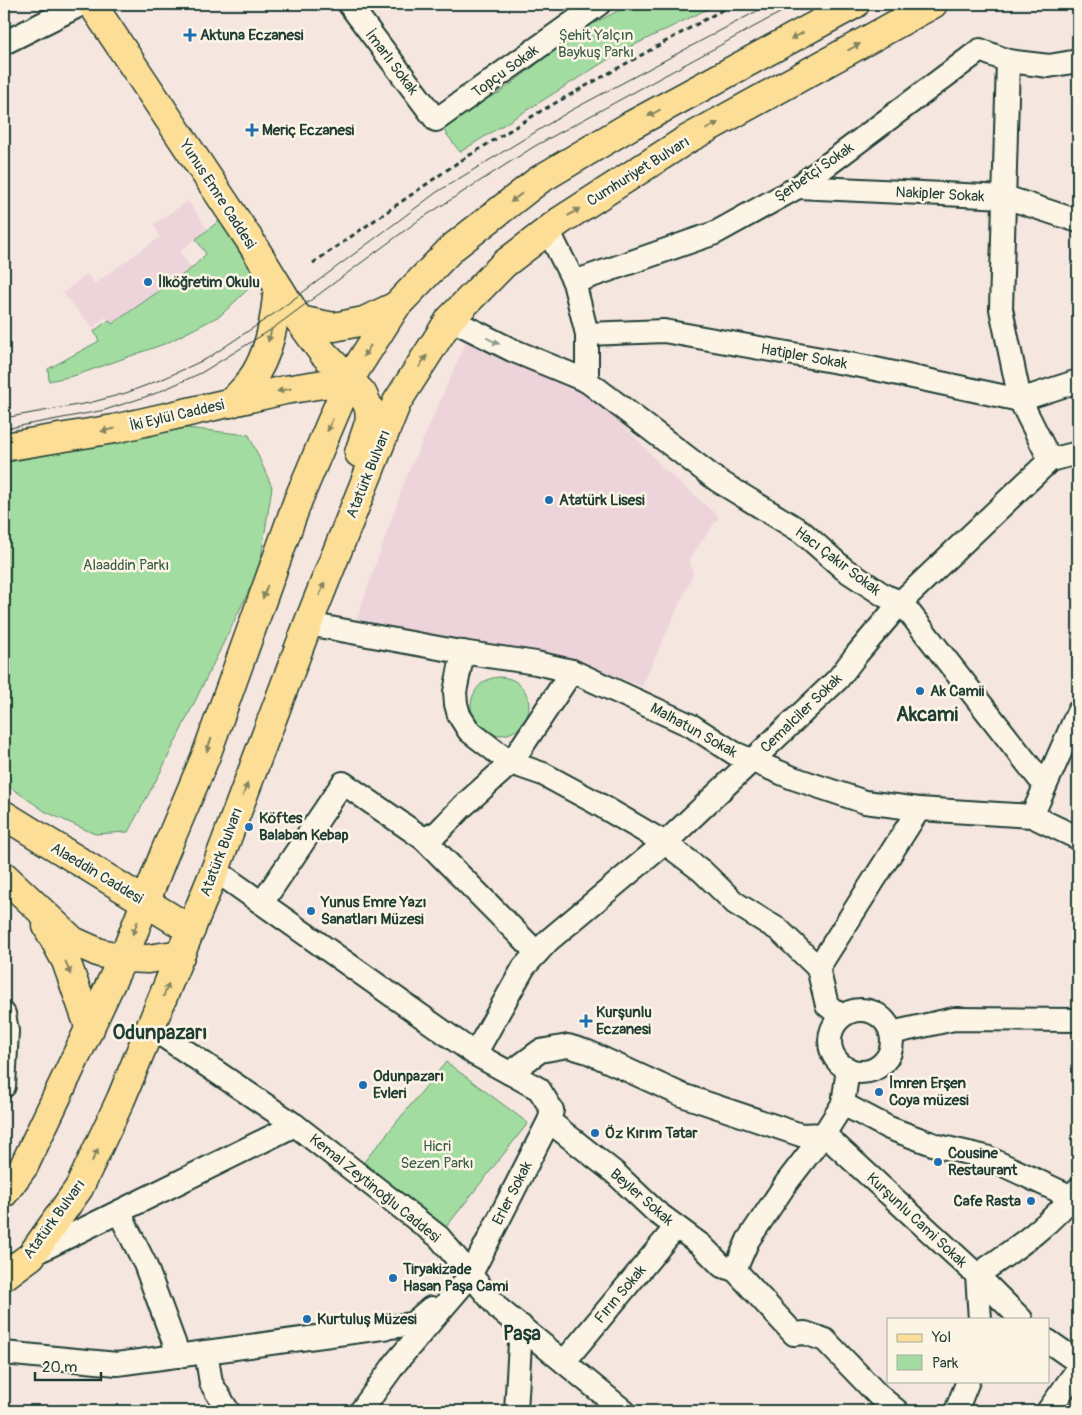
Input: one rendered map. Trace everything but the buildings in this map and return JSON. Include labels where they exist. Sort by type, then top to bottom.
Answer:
[{"type":"main road","name":"Yunus Emre Caddesi","points":[[92,4],[249,239],[299,320],[323,353],[356,386]]},
{"type":"main road","points":[[4,1193],[24,1166],[123,958],[205,758],[298,500],[396,306],[452,248],[539,180],[630,126],[855,4]]},
{"type":"main road","name":"Cumhuriyet Bulvarı","points":[[397,402],[450,319],[504,264],[548,230],[686,140],[933,4]]},
{"type":"main road","points":[[231,403],[249,383],[261,365],[274,321],[278,286]]},
{"type":"main road","points":[[299,320],[334,327],[364,321],[396,306]]},
{"type":"main road","points":[[356,386],[380,400],[397,402]]},
{"type":"main road","points":[[338,550],[332,536],[332,523],[347,487],[370,420],[369,408],[356,386]]},
{"type":"main road","name":"İki Eylül Caddesi","points":[[4,447],[114,429],[285,390],[356,386]]},
{"type":"main road","name":"Atatürk Bulvarı","points":[[4,1276],[31,1256],[80,1188],[121,1100],[215,870],[308,624],[397,402]]},
{"type":"main road","name":"Alaeddin Caddesi","points":[[4,816],[145,902],[186,942]]},
{"type":"main road","points":[[4,876],[73,941],[100,953],[123,958],[148,960],[186,942]]},
{"type":"main road","points":[[38,909],[66,961],[90,1029]]},
{"type":"street","points":[[4,43],[82,4]]},
{"type":"street","name":"İmarlı Sokak","points":[[349,4],[436,120]]},
{"type":"street","name":"Topçu Sokak","points":[[436,120],[599,4]]},
{"type":"street","name":"Şerbetçi Sokak","points":[[574,282],[714,233],[798,187],[980,50],[1008,61]]},
{"type":"street","points":[[1078,61],[1049,66],[1008,61],[1001,309],[1020,400],[1050,460],[1078,453]]},
{"type":"street","name":"Nakipler Sokak","points":[[798,187],[1004,198],[1078,221]]},
{"type":"street","points":[[548,230],[574,282],[587,334],[587,381]]},
{"type":"street","name":"Hacı Çakır Sokak","points":[[450,319],[512,350],[587,381],[717,480],[802,532],[844,569],[885,596],[901,602],[1045,786]]},
{"type":"street","name":"Hatipler Sokak","points":[[587,334],[664,331],[866,367],[1020,400]]},
{"type":"street","points":[[1020,400],[1078,381]]},
{"type":"street","name":"Cemalciler Sokak","points":[[475,1054],[524,967],[537,953],[665,843],[838,679],[901,602],[1050,460]]},
{"type":"street","name":"Malhatun Sokak","points":[[308,624],[536,663],[572,671],[692,726],[734,754],[793,778],[865,802],[919,809],[1032,816],[1078,838]]},
{"type":"street","points":[[463,652],[455,692],[459,715],[469,731],[511,763],[542,774],[593,801],[665,843],[702,871],[735,903],[779,930],[818,968],[827,1005],[841,1016]]},
{"type":"street","points":[[424,839],[438,832],[462,807],[511,763],[572,671]]},
{"type":"street","points":[[1032,816],[1078,712]]},
{"type":"street","points":[[262,904],[342,783],[424,839],[537,953]]},
{"type":"street","points":[[818,968],[919,809]]},
{"type":"street","name":"Beyler Sokak","points":[[215,870],[475,1054],[539,1089],[550,1115],[655,1211],[701,1245],[722,1266],[735,1270],[794,1334],[805,1333],[825,1340],[878,1395],[897,1411]]},
{"type":"street","points":[[850,1011],[872,1011],[881,1017],[891,1033],[892,1043],[884,1061],[876,1068],[867,1071],[857,1072],[840,1064],[833,1055],[830,1045],[830,1034],[834,1024],[841,1016],[850,1011]]},
{"type":"street","points":[[4,1014],[7,1031],[4,1084]]},
{"type":"street","points":[[891,1033],[954,1019],[1078,1019]]},
{"type":"street","name":"Kemal Zeytinoğlu Caddesi","points":[[150,1027],[295,1124],[439,1237],[499,1309],[624,1411]]},
{"type":"street","points":[[510,1073],[540,1051],[568,1046],[588,1052],[682,1095],[801,1135],[824,1134]]},
{"type":"street","points":[[735,1270],[748,1240],[787,1182],[824,1134],[843,1104],[848,1069]]},
{"type":"street","points":[[843,1104],[889,1128],[938,1146],[986,1157],[1076,1195],[1017,1248],[977,1275],[1020,1318]]},
{"type":"street","name":"Erler Sokak","points":[[470,1276],[550,1115]]},
{"type":"street","points":[[31,1256],[295,1124]]},
{"type":"street","name":"Kurşunlu Cami Sokak","points":[[824,1134],[977,1275],[980,1318]]},
{"type":"street","points":[[119,1212],[145,1264],[179,1356]]},
{"type":"street","name":"Fırın Sokak","points":[[564,1362],[676,1226]]},
{"type":"street","points":[[4,1353],[117,1364],[412,1324],[470,1276]]},
{"type":"street","points":[[361,1411],[397,1361],[470,1276]]},
{"type":"street","points":[[516,1411],[521,1326]]},
{"type":"street","points":[[1050,1342],[1078,1362]]},
{"type":"street","points":[[206,1352],[211,1383],[228,1411]]},
{"type":"street","points":[[1048,1411],[1078,1369]]},
{"type":"street","points":[[956,1411],[968,1382]]},
{"type":"path","points":[[313,263],[457,163],[541,111],[733,4]]},
{"type":"shaded area","points":[[188,201],[207,229],[180,252],[191,268],[112,324],[106,317],[93,328],[63,293],[87,274],[94,284],[160,237],[154,224]]},
{"type":"shaded area","name":"Atatürk Lisesi","points":[[469,335],[590,394],[641,443],[661,466],[719,517],[689,559],[693,574],[642,686],[569,661],[355,624],[404,483]]},
{"type":"green space","name":"Şehit Yalçın Baykuş Parkı","points":[[631,4],[718,4],[620,52],[460,152],[436,120],[499,93],[583,29]]},
{"type":"green space","points":[[219,221],[262,276],[221,315],[167,343],[77,375],[49,381],[48,369],[99,341],[94,331],[109,320],[112,324],[192,268],[206,254],[196,239]]},
{"type":"green space","name":"Alaaddin Parkı","points":[[186,428],[249,435],[272,487],[259,570],[160,773],[128,832],[95,834],[46,812],[4,783],[4,463]]},
{"type":"green space","points":[[494,677],[506,677],[521,685],[529,700],[529,712],[521,727],[506,735],[494,735],[479,727],[471,712],[471,700],[479,685]]},
{"type":"green space","name":"Hicri Sezen Parkı","points":[[446,1062],[528,1123],[443,1231],[363,1163]]},
{"type":"tram line","points":[[4,418],[89,403],[126,393],[165,378],[208,358],[275,313],[437,192],[570,111],[770,4]]},
{"type":"tram line","points":[[4,429],[105,410],[154,394],[201,373],[272,329],[419,220],[535,146],[796,4]]},
{"type":"place","name":"Aktuna Eczanesi","points":[[190,35]]},
{"type":"place","name":"Meriç Eczanesi","points":[[252,130]]},
{"type":"place","name":"İlköğretim Okulu","points":[[148,282]]},
{"type":"place","name":"Atatürk Lisesi","points":[[549,500]]},
{"type":"place","name":"Ak Camii","points":[[920,691]]},
{"type":"place","name":"Köftes Balaban Kebap","points":[[249,827]]},
{"type":"place","name":"Yunus Emre Yazı Sanatları Müzesi","points":[[311,911]]},
{"type":"place","name":"Kurşunlu Eczanesi","points":[[586,1021]]},
{"type":"place","name":"Odunpazarı Evleri","points":[[363,1085]]},
{"type":"place","name":"İmren Erşen Coya müzesi","points":[[879,1092]]},
{"type":"place","name":"Öz Kırım Tatar","points":[[595,1133]]},
{"type":"place","name":"Cousine Restaurant","points":[[938,1162]]},
{"type":"place","name":"Cafe Rasta","points":[[1031,1201]]},
{"type":"place","name":"Tiryakizade Hasan Paşa Cami","points":[[393,1278]]},
{"type":"place","name":"Kurtuluş Müzesi","points":[[307,1319]]},
{"type":"district","name":"Akcami","points":[[927,714]]},
{"type":"district","name":"Odunpazarı","points":[[160,1032]]},
{"type":"district","name":"Paşa","points":[[522,1333]]}]
